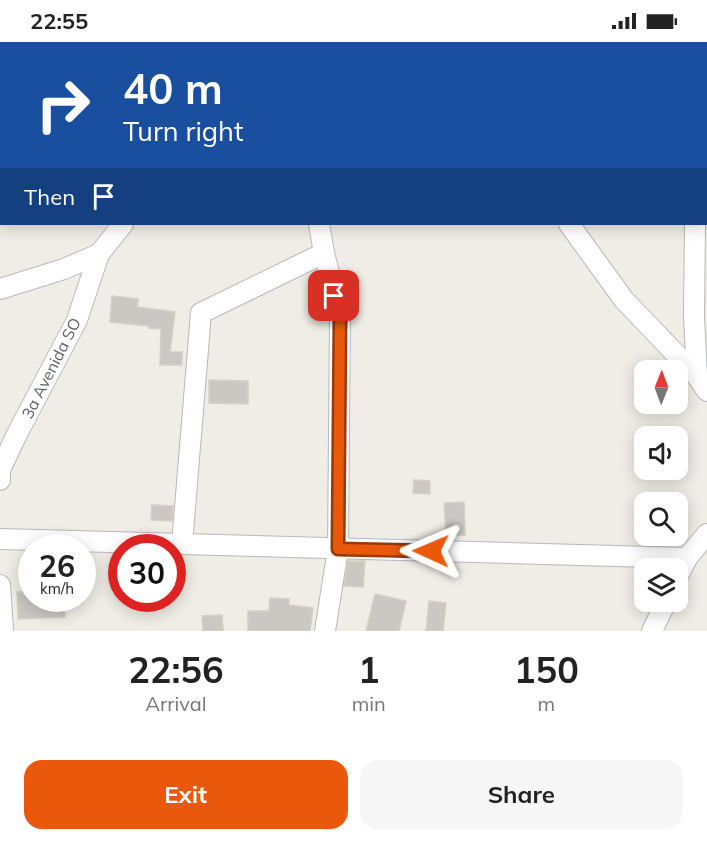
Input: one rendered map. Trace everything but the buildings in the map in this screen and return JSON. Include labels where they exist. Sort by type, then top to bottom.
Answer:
[{"type":"street","points":[[0,289],[64,269],[99,254],[122,225]]},
{"type":"street","points":[[319,225],[340,317],[338,549],[325,631]]},
{"type":"street","points":[[570,225],[624,300],[702,383]]},
{"type":"street","points":[[696,225],[694,317],[702,383]]},
{"type":"street","points":[[183,534],[201,313],[324,253]]},
{"type":"street","name":"3a Avenida SO","points":[[0,480],[0,470],[17,434],[77,320],[99,254]]},
{"type":"street","points":[[186,544],[687,558],[707,534]]},
{"type":"street","points":[[0,540],[108,542]]},
{"type":"street","points":[[0,585],[3,631]]},
{"type":"street","points":[[652,631],[661,612]]},
{"type":"route","points":[[334,296],[340,317],[338,549],[431,551]]}]
